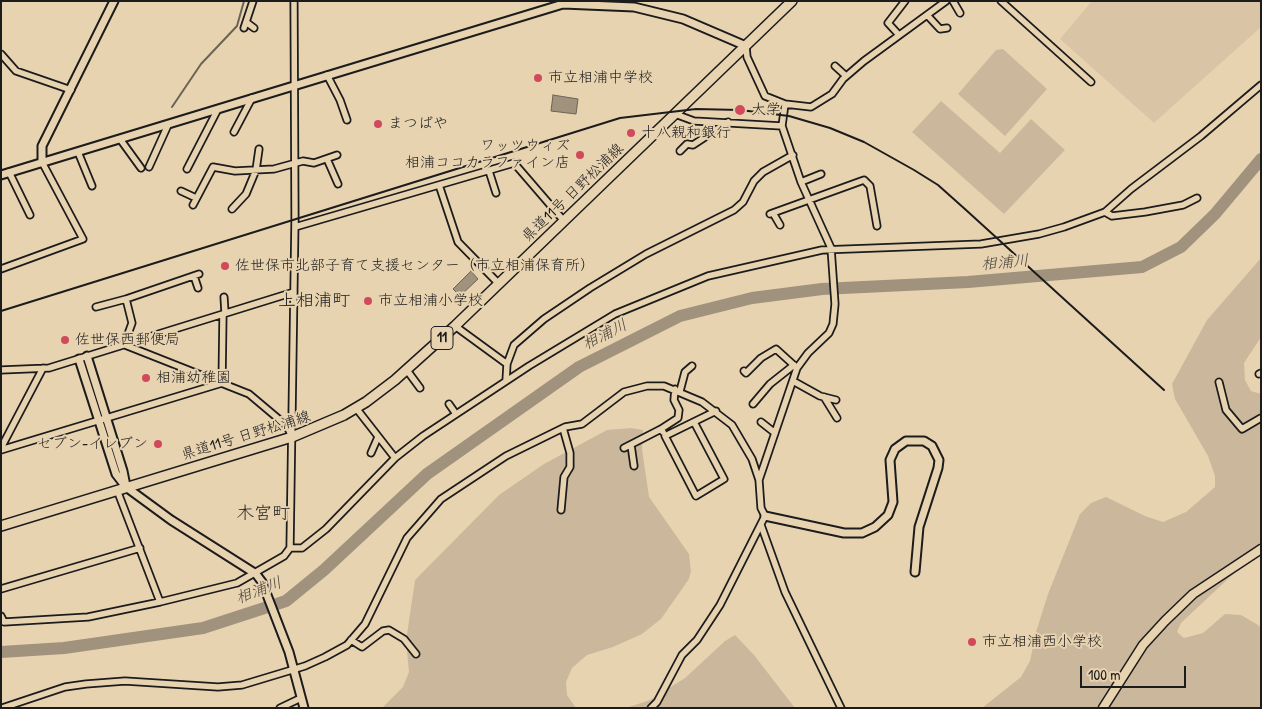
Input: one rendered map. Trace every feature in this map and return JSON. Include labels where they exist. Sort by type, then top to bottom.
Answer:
[{"type":"main road","name":"県道11号 日野松浦線","points":[[1,526],[292,437],[318,428],[356,408],[406,369],[455,326],[792,1]]},
{"type":"main road","points":[[1104,708],[1144,645],[1165,621],[1193,594],[1261,549]]},
{"type":"street","points":[[1,269],[83,239],[42,162],[42,146],[114,1]]},
{"type":"street","points":[[246,5],[252,1],[245,25],[254,28]]},
{"type":"street","points":[[1,616],[4,622],[88,617],[160,602],[237,583],[256,574],[284,556],[290,548],[295,227],[294,1]]},
{"type":"street","points":[[899,35],[888,23],[905,1]]},
{"type":"street","points":[[1,175],[563,4],[636,4],[683,19],[746,46],[747,57],[765,96],[784,104],[811,107],[832,94],[846,76],[946,1]]},
{"type":"street","points":[[953,1],[960,13]]},
{"type":"street","points":[[1001,1],[1092,82]]},
{"type":"street","points":[[927,15],[940,29],[947,28]]},
{"type":"street","points":[[1,54],[16,70],[70,90]]},
{"type":"street","points":[[835,66],[846,76]]},
{"type":"street","points":[[327,75],[340,100],[347,120]]},
{"type":"street","points":[[290,548],[302,548],[326,529],[395,458],[456,414],[615,314],[684,285],[760,263],[831,250],[981,244],[1039,234],[1105,212],[1130,189],[1201,136],[1261,85]]},
{"type":"street","points":[[234,132],[252,98]]},
{"type":"street","points":[[753,404],[770,384],[796,367],[829,333],[833,324],[834,304],[831,250],[801,182],[782,126],[784,104]]},
{"type":"street","points":[[187,168],[218,109]]},
{"type":"street","points":[[675,114],[694,121],[782,126]]},
{"type":"street","points":[[680,151],[687,144],[693,145],[728,122]]},
{"type":"street","points":[[149,167],[168,125]]},
{"type":"street","points":[[120,139],[141,168]]},
{"type":"street","points":[[232,207],[246,194],[256,170],[260,149]]},
{"type":"street","points":[[78,152],[92,186]]},
{"type":"street","points":[[193,205],[213,166],[235,170],[274,169],[303,161],[314,163],[337,155]]},
{"type":"street","points":[[506,381],[507,364],[514,345],[544,319],[646,254],[734,210],[743,202],[754,181],[763,172],[793,155]]},
{"type":"street","points":[[326,159],[338,184]]},
{"type":"street","points":[[295,227],[514,164],[564,221]]},
{"type":"street","points":[[489,171],[496,193]]},
{"type":"street","points":[[9,172],[30,215]]},
{"type":"street","points":[[801,182],[821,174]]},
{"type":"street","points":[[780,225],[772,214],[864,180],[870,186],[877,226]]},
{"type":"street","points":[[439,185],[458,242],[498,284]]},
{"type":"street","points":[[181,191],[196,198]]},
{"type":"street","points":[[1105,212],[1112,216],[1145,212],[1183,205],[1197,198]]},
{"type":"street","points":[[96,307],[197,275],[198,288]]},
{"type":"street","points":[[1,370],[43,368],[79,359],[294,292]]},
{"type":"street","points":[[222,383],[224,297]]},
{"type":"street","points":[[124,345],[132,323],[126,299]]},
{"type":"street","points":[[455,326],[507,364]]},
{"type":"street","points":[[124,345],[249,394],[287,426],[292,437]]},
{"type":"street","points":[[744,371],[746,373],[761,358],[776,349],[796,367]]},
{"type":"street","points":[[87,356],[116,474],[160,602]]},
{"type":"street","points":[[79,359],[103,421]]},
{"type":"street","points":[[624,448],[631,446],[678,418],[679,410],[674,400],[682,372],[692,366]]},
{"type":"street","points":[[759,480],[796,367]]},
{"type":"street","points":[[1,449],[43,368]]},
{"type":"street","points":[[406,369],[420,388]]},
{"type":"street","points":[[792,381],[824,397],[836,400]]},
{"type":"street","points":[[1219,382],[1220,395],[1226,410],[1242,429],[1261,418]]},
{"type":"street","points":[[1,449],[103,421],[222,383]]},
{"type":"street","points":[[2,708],[65,687],[86,684],[125,681],[218,687],[242,685],[325,657],[346,646],[364,624],[407,538],[441,499],[506,456],[563,428],[582,424],[624,392],[647,386],[664,386],[678,390],[716,411],[732,425],[742,439],[759,480],[761,508],[765,516]]},
{"type":"street","points":[[824,397],[838,418]]},
{"type":"street","points":[[449,404],[456,414]]},
{"type":"street","points":[[356,408],[395,458]]},
{"type":"street","points":[[665,436],[716,411]]},
{"type":"street","points":[[661,429],[696,496],[724,479],[694,422]]},
{"type":"street","points":[[761,422],[775,433]]},
{"type":"street","points":[[561,510],[564,476],[570,467],[570,453],[563,428]]},
{"type":"street","points":[[371,453],[378,437]]},
{"type":"street","points":[[765,516],[844,533],[862,533],[875,527],[888,515],[893,502],[890,460],[895,449],[906,440],[924,441],[932,446],[939,460],[938,468],[922,510],[915,572]]},
{"type":"street","points":[[631,446],[634,466]]},
{"type":"street","points":[[121,488],[256,574],[262,582],[280,629],[294,669],[304,708]]},
{"type":"street","points":[[651,708],[657,702],[682,656],[697,640],[720,605],[765,516]]},
{"type":"street","points":[[761,525],[785,592],[841,708]]},
{"type":"street","points":[[1,589],[140,548]]},
{"type":"street","points":[[351,640],[362,647],[383,631],[389,630],[404,639],[416,654]]},
{"type":"street","points":[[280,708],[301,698]]},
{"type":"shaded area","points":[[1092,1],[1261,1],[1261,27],[1154,123],[1060,39]]},
{"type":"shaded area","points":[[1003,49],[1047,89],[1005,136],[958,94],[996,50]]},
{"type":"shaded area","points":[[553,95],[578,99],[576,114],[551,111]]},
{"type":"shaded area","points":[[941,101],[1000,153],[1031,119],[1065,150],[1004,214],[912,132]]},
{"type":"shaded area","points":[[1261,258],[1261,337],[1244,363],[1245,380],[1251,391],[1261,394],[1261,548],[1181,623],[1177,632],[1184,638],[1203,633],[1225,614],[1241,615],[1258,625],[1261,628],[1261,708],[982,708],[1021,677],[1030,661],[1036,632],[1048,594],[1080,514],[1091,503],[1106,497],[1145,516],[1163,522],[1186,512],[1215,487],[1215,476],[1208,456],[1175,399],[1172,384],[1207,320]]},
{"type":"shaded area","points":[[471,271],[478,279],[460,296],[453,289]]},
{"type":"shaded area","points":[[631,428],[643,430],[642,449],[649,497],[689,554],[691,571],[689,579],[661,619],[642,634],[613,647],[587,655],[572,668],[566,682],[567,695],[576,708],[382,708],[403,687],[409,672],[406,641],[415,580],[499,495],[544,464],[607,430]]},
{"type":"shaded area","points":[[735,635],[754,655],[795,708],[626,708],[650,700],[685,678],[725,641]]},
{"type":"waterway","points":[[172,107],[201,64],[237,26],[244,1]]},
{"type":"waterway","name":"相浦川","points":[[1,652],[64,648],[203,628],[286,601],[324,570],[427,474],[579,367],[680,316],[752,298],[822,289],[968,282],[1142,267],[1181,247],[1215,214],[1261,159]]},
{"type":"railway","points":[[1,311],[620,118],[696,109],[740,110],[789,116],[830,128],[864,142],[938,185],[1164,390]]},
{"type":"place","name":"市立相浦中学校","points":[[538,78]]},
{"type":"place","name":"大学","points":[[740,110]]},
{"type":"place","name":"まつばや","points":[[378,124]]},
{"type":"place","name":"十八親和銀行","points":[[631,133]]},
{"type":"place","name":"ワッツウィズ 相浦ココカラファイン店","points":[[580,155]]},
{"type":"place","name":"佐世保市北部子育て支援センター（市立相浦保育所）","points":[[225,266]]},
{"type":"place","name":"市立相浦小学校","points":[[368,301]]},
{"type":"place","name":"佐世保西郵便局","points":[[65,340]]},
{"type":"place","name":"相浦幼稚園","points":[[146,378]]},
{"type":"place","name":"セブン-イレブン","points":[[158,444]]},
{"type":"place","name":"市立相浦西小学校","points":[[972,642]]},
{"type":"district","name":"上相浦町","points":[[314,301]]},
{"type":"district","name":"木宮町","points":[[263,514]]}]
